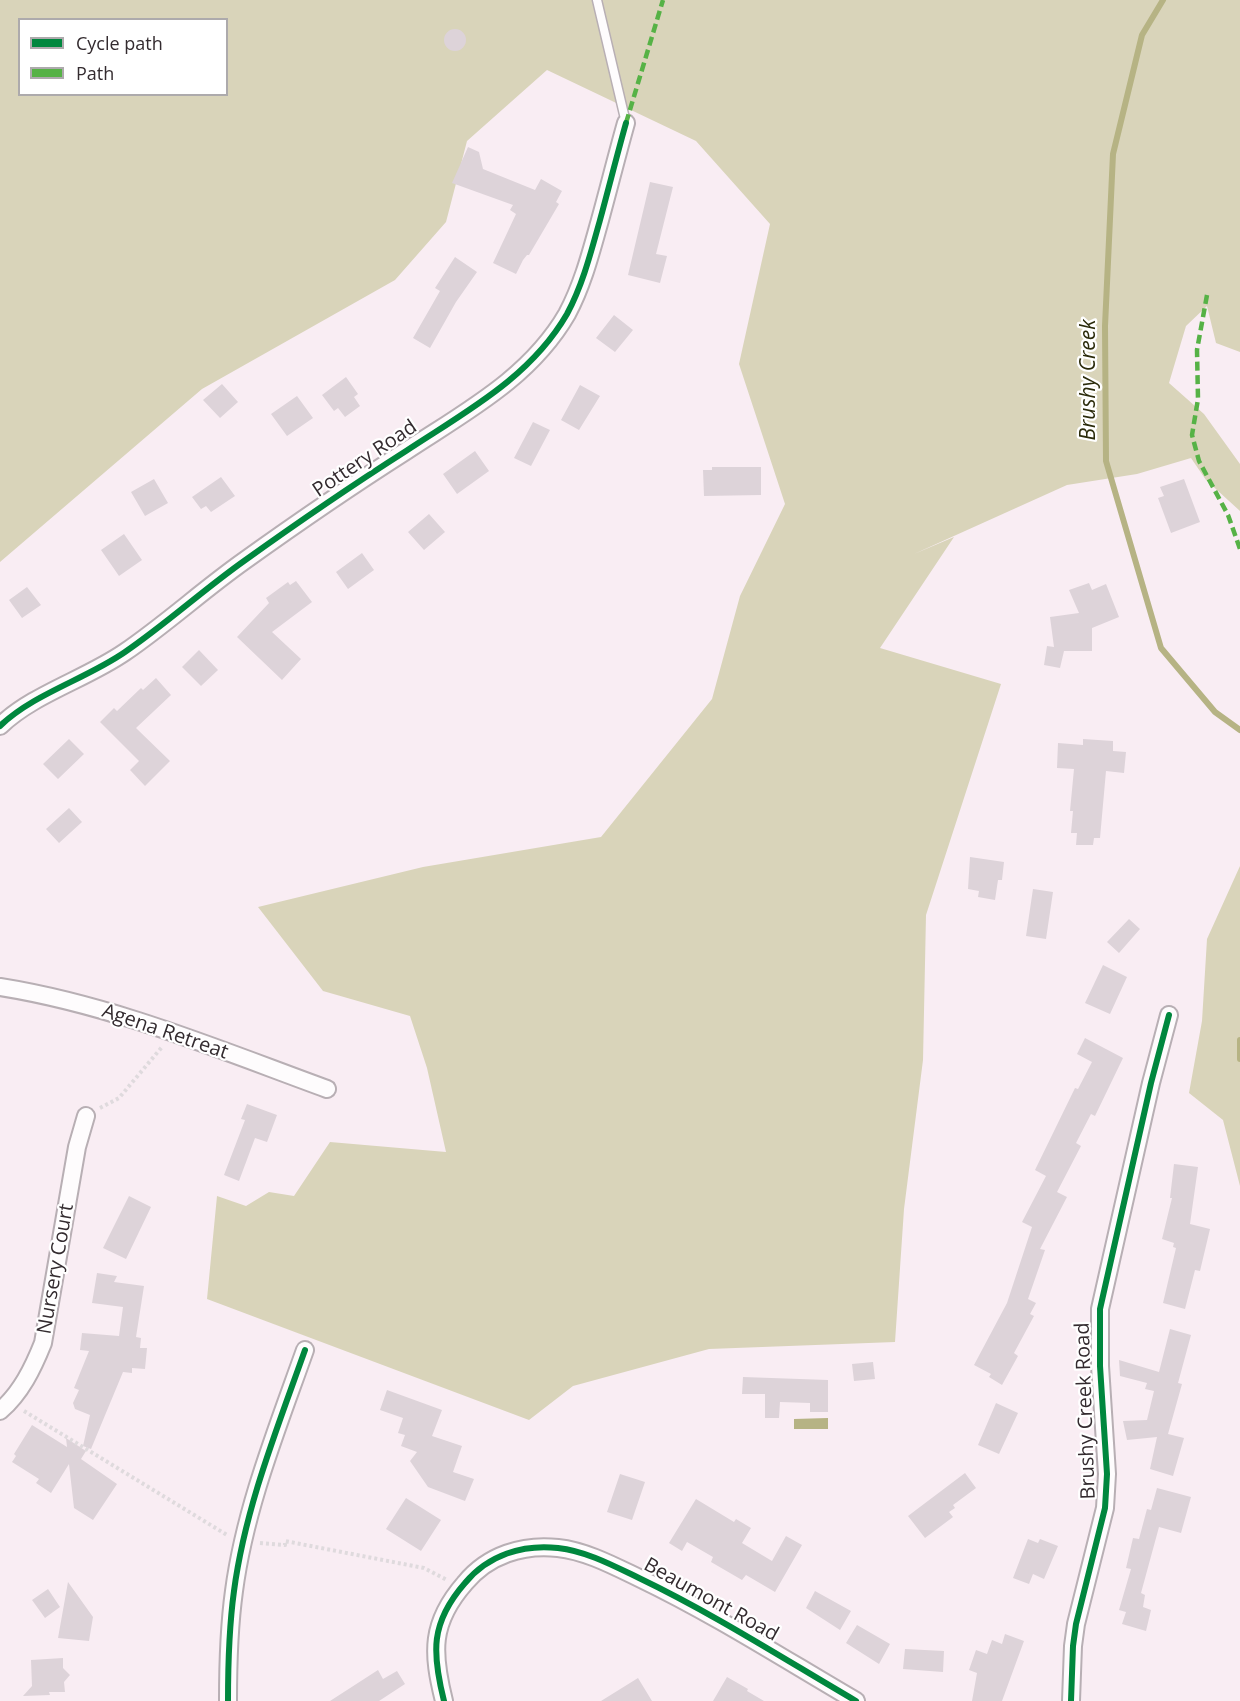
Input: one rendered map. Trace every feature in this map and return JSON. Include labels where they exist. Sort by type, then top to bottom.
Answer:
[{"type":"street","name":"Pottery Road","points":[[0,726],[26,705],[93,673],[124,653],[242,562],[492,396],[510,381],[549,339],[566,315],[577,293],[588,266],[626,123]]},
{"type":"street","name":"Agena Retreat","points":[[0,987],[42,994],[95,1007],[327,1089]]},
{"type":"street","name":"Brushy Creek Road","points":[[1071,1701],[1076,1624],[1105,1508],[1107,1473],[1100,1366],[1100,1308],[1151,1083],[1169,1015]]},
{"type":"street","name":"Nursery Court","points":[[5,1407],[33,1369],[43,1343],[77,1147],[86,1116]]},
{"type":"street","points":[[228,1701],[232,1610],[243,1541],[263,1467],[305,1350]]},
{"type":"street","name":"Beaumont Road","points":[[444,1701],[436,1671],[435,1647],[439,1625],[448,1605],[474,1572],[489,1561],[507,1553],[533,1547],[560,1548],[584,1554],[684,1600],[856,1701]]},
{"type":"lane","points":[[597,0],[626,123]]},
{"type":"path","points":[[86,1116],[119,1098],[174,1034]]},
{"type":"path","points":[[5,1407],[226,1534],[243,1541],[285,1545],[285,1541],[424,1568],[460,1588]]},
{"type":"shaded area","points":[[0,0],[1240,0],[1240,352],[1216,343],[1207,306],[1186,326],[1169,383],[1204,414],[1240,464],[1240,511],[1206,480],[1191,458],[1137,474],[1067,485],[914,554],[954,537],[880,648],[1001,684],[926,915],[923,1060],[904,1209],[895,1342],[709,1349],[573,1386],[529,1420],[207,1299],[217,1196],[246,1206],[269,1192],[294,1196],[330,1142],[446,1152],[427,1068],[410,1016],[323,991],[258,907],[423,867],[601,837],[712,699],[740,596],[785,504],[739,364],[770,224],[696,141],[547,70],[467,141],[446,222],[395,280],[202,389],[0,562]]},
{"type":"shaded area","points":[[1240,866],[1240,1186],[1223,1120],[1189,1093],[1202,1021],[1207,939]]},
{"type":"shaded area","points":[[828,1418],[828,1429],[794,1429],[794,1419]]},
{"type":"building","points":[[451,29],[459,29],[466,36],[466,44],[459,51],[451,51],[444,44],[444,36]]},
{"type":"building","points":[[468,147],[479,152],[483,169],[535,190],[541,179],[562,191],[556,202],[559,204],[516,274],[493,263],[516,214],[510,210],[513,205],[452,183]]},
{"type":"building","points":[[650,182],[673,187],[656,254],[667,256],[660,283],[628,275]]},
{"type":"building","points":[[455,257],[477,272],[456,302],[430,348],[413,338],[440,291],[435,288]]},
{"type":"building","points":[[614,315],[633,330],[615,352],[596,338]]},
{"type":"building","points":[[346,377],[358,394],[354,397],[360,406],[345,417],[338,408],[334,411],[322,395]]},
{"type":"building","points":[[222,384],[238,402],[220,418],[203,400]]},
{"type":"building","points":[[580,385],[600,396],[579,430],[561,420]]},
{"type":"building","points":[[297,396],[313,418],[287,436],[271,414]]},
{"type":"building","points":[[533,422],[550,430],[531,466],[514,458]]},
{"type":"building","points":[[475,451],[489,471],[457,494],[443,474]]},
{"type":"building","points":[[712,467],[761,467],[761,495],[704,496],[703,470],[712,470]]},
{"type":"building","points":[[221,477],[235,496],[211,512],[206,506],[201,509],[192,497]]},
{"type":"building","points":[[154,479],[168,503],[145,516],[131,492]]},
{"type":"building","points":[[1184,479],[1200,522],[1171,533],[1158,498],[1164,496],[1160,487]]},
{"type":"building","points":[[429,514],[445,532],[424,550],[408,532]]},
{"type":"building","points":[[124,534],[142,560],[119,576],[101,550]]},
{"type":"building","points":[[362,553],[374,570],[348,589],[336,572]]},
{"type":"building","points":[[296,581],[312,602],[272,632],[301,659],[282,680],[237,637],[269,603],[266,598],[288,582],[290,585]]},
{"type":"building","points":[[1089,583],[1092,590],[1106,584],[1119,617],[1092,628],[1092,651],[1064,651],[1060,668],[1044,665],[1047,646],[1054,647],[1050,617],[1079,613],[1069,590]]},
{"type":"building","points":[[27,587],[41,605],[22,618],[9,600]]},
{"type":"building","points":[[199,650],[218,670],[201,686],[182,667]]},
{"type":"building","points":[[156,678],[171,695],[136,728],[170,761],[145,786],[130,770],[139,761],[100,722],[114,708],[117,711],[141,688],[143,690]]},
{"type":"building","points":[[69,739],[84,754],[58,779],[43,764]]},
{"type":"building","points":[[1083,739],[1113,741],[1113,751],[1126,752],[1124,773],[1106,771],[1100,838],[1094,838],[1093,845],[1076,845],[1077,833],[1071,833],[1073,811],[1070,811],[1074,769],[1057,768],[1058,743],[1083,745]]},
{"type":"building","points":[[69,808],[82,822],[59,843],[46,829]]},
{"type":"building","points":[[970,857],[1004,862],[1002,880],[998,880],[995,900],[978,897],[979,891],[968,889]]},
{"type":"building","points":[[1033,889],[1053,892],[1046,939],[1026,936]]},
{"type":"building","points":[[1129,919],[1140,929],[1119,953],[1107,942]]},
{"type":"building","points":[[1103,965],[1127,977],[1110,1014],[1085,1003]]},
{"type":"building","points":[[1085,1038],[1123,1058],[1095,1116],[1091,1114],[1076,1143],[1081,1146],[1057,1192],[1067,1197],[1040,1249],[1045,1250],[1028,1299],[1036,1303],[1030,1314],[1034,1316],[1014,1353],[1018,1356],[1002,1385],[989,1377],[991,1374],[974,1365],[1007,1303],[1032,1227],[1022,1222],[1046,1176],[1035,1170],[1075,1088],[1078,1089],[1092,1062],[1077,1054]]},
{"type":"building","points":[[247,1104],[277,1115],[267,1142],[255,1138],[239,1181],[224,1175],[245,1120],[241,1119]]},
{"type":"building","points":[[1174,1164],[1198,1167],[1190,1224],[1210,1229],[1200,1271],[1195,1270],[1185,1309],[1163,1303],[1176,1248],[1173,1247],[1174,1243],[1162,1239],[1172,1198],[1170,1198]]},
{"type":"building","points":[[129,1196],[151,1207],[126,1259],[103,1248]]},
{"type":"building","points":[[97,1273],[117,1276],[114,1282],[144,1286],[136,1337],[141,1338],[140,1348],[147,1348],[145,1369],[132,1368],[132,1373],[123,1372],[91,1449],[83,1446],[90,1415],[75,1409],[73,1403],[79,1390],[74,1388],[89,1351],[80,1350],[82,1333],[119,1336],[123,1307],[92,1303]]},
{"type":"building","points":[[1170,1329],[1191,1335],[1178,1383],[1182,1384],[1168,1434],[1184,1438],[1173,1476],[1150,1469],[1157,1437],[1127,1440],[1123,1421],[1147,1420],[1154,1391],[1145,1389],[1147,1383],[1120,1376],[1119,1360],[1159,1372]]},
{"type":"building","points":[[873,1362],[875,1379],[854,1381],[852,1364]]},
{"type":"building","points":[[743,1377],[828,1380],[828,1412],[810,1412],[810,1403],[780,1402],[779,1418],[765,1418],[765,1394],[742,1394]]},
{"type":"building","points":[[387,1390],[442,1410],[432,1436],[462,1446],[453,1472],[474,1479],[465,1501],[428,1487],[410,1461],[417,1452],[401,1446],[405,1435],[398,1433],[403,1418],[380,1410]]},
{"type":"building","points":[[996,1403],[1018,1413],[999,1454],[978,1445]]},
{"type":"building","points":[[32,1425],[67,1447],[66,1438],[86,1451],[81,1459],[117,1484],[93,1520],[74,1508],[69,1464],[51,1493],[36,1483],[39,1479],[12,1462],[16,1456],[14,1454]]},
{"type":"building","points":[[965,1473],[976,1488],[953,1505],[955,1508],[949,1512],[953,1517],[925,1538],[908,1516]]},
{"type":"building","points":[[620,1474],[645,1482],[632,1520],[607,1512]]},
{"type":"building","points":[[1157,1488],[1191,1497],[1181,1533],[1159,1527],[1141,1593],[1145,1595],[1143,1607],[1151,1610],[1146,1631],[1122,1624],[1126,1612],[1119,1610],[1131,1569],[1126,1568],[1133,1538],[1139,1539],[1147,1509],[1151,1510]]},
{"type":"building","points":[[406,1498],[441,1520],[421,1551],[386,1529]]},
{"type":"building","points":[[696,1499],[734,1522],[736,1519],[751,1528],[742,1543],[772,1561],[786,1536],[802,1545],[775,1592],[746,1575],[742,1580],[711,1562],[713,1557],[687,1542],[682,1551],[669,1543]]},
{"type":"building","points":[[1028,1539],[1038,1543],[1040,1539],[1058,1546],[1044,1579],[1033,1574],[1029,1584],[1013,1578]]},
{"type":"building","points":[[68,1582],[93,1617],[89,1641],[58,1638]]},
{"type":"building","points":[[48,1589],[60,1607],[45,1618],[32,1600]]},
{"type":"building","points":[[815,1591],[851,1611],[840,1630],[806,1608]]},
{"type":"building","points":[[857,1625],[890,1644],[879,1664],[846,1643]]},
{"type":"building","points":[[1005,1634],[1024,1641],[1002,1701],[972,1701],[977,1673],[969,1670],[976,1650],[987,1654],[992,1640],[1002,1644]]},
{"type":"building","points":[[905,1649],[944,1651],[943,1672],[903,1669]]},
{"type":"building","points":[[63,1658],[63,1668],[70,1675],[64,1682],[65,1692],[23,1696],[32,1686],[31,1660]]},
{"type":"building","points":[[378,1670],[383,1679],[397,1671],[405,1684],[379,1701],[330,1701]]},
{"type":"building","points":[[727,1677],[748,1689],[747,1691],[764,1701],[713,1701]]},
{"type":"building","points":[[638,1678],[652,1701],[601,1701]]},
{"type":"waterway","name":"Brushy Creek","points":[[1163,0],[1142,35],[1113,154],[1105,326],[1106,461],[1161,648],[1215,712],[1240,730]]},
{"type":"waterway","name":"Brushy Creek","points":[[1240,1040],[1240,1059]]},
{"type":"marked path","points":[[626,123],[663,0]]},
{"type":"marked path","points":[[1207,295],[1197,350],[1198,399],[1192,435],[1199,461],[1228,515],[1240,549]]},
{"type":"cycle path","points":[[0,726],[28,705],[125,652],[284,533],[495,392],[535,357],[567,314],[578,291],[626,123]]},
{"type":"cycle path","points":[[1071,1701],[1076,1624],[1105,1508],[1107,1474],[1100,1366],[1100,1309],[1151,1083],[1169,1015]]},
{"type":"cycle path","points":[[228,1701],[231,1618],[239,1560],[263,1469],[305,1350]]},
{"type":"cycle path","points":[[444,1701],[437,1668],[437,1639],[445,1612],[454,1598],[474,1573],[484,1565],[507,1553],[545,1547],[589,1556],[639,1578],[722,1622],[856,1701]]}]
